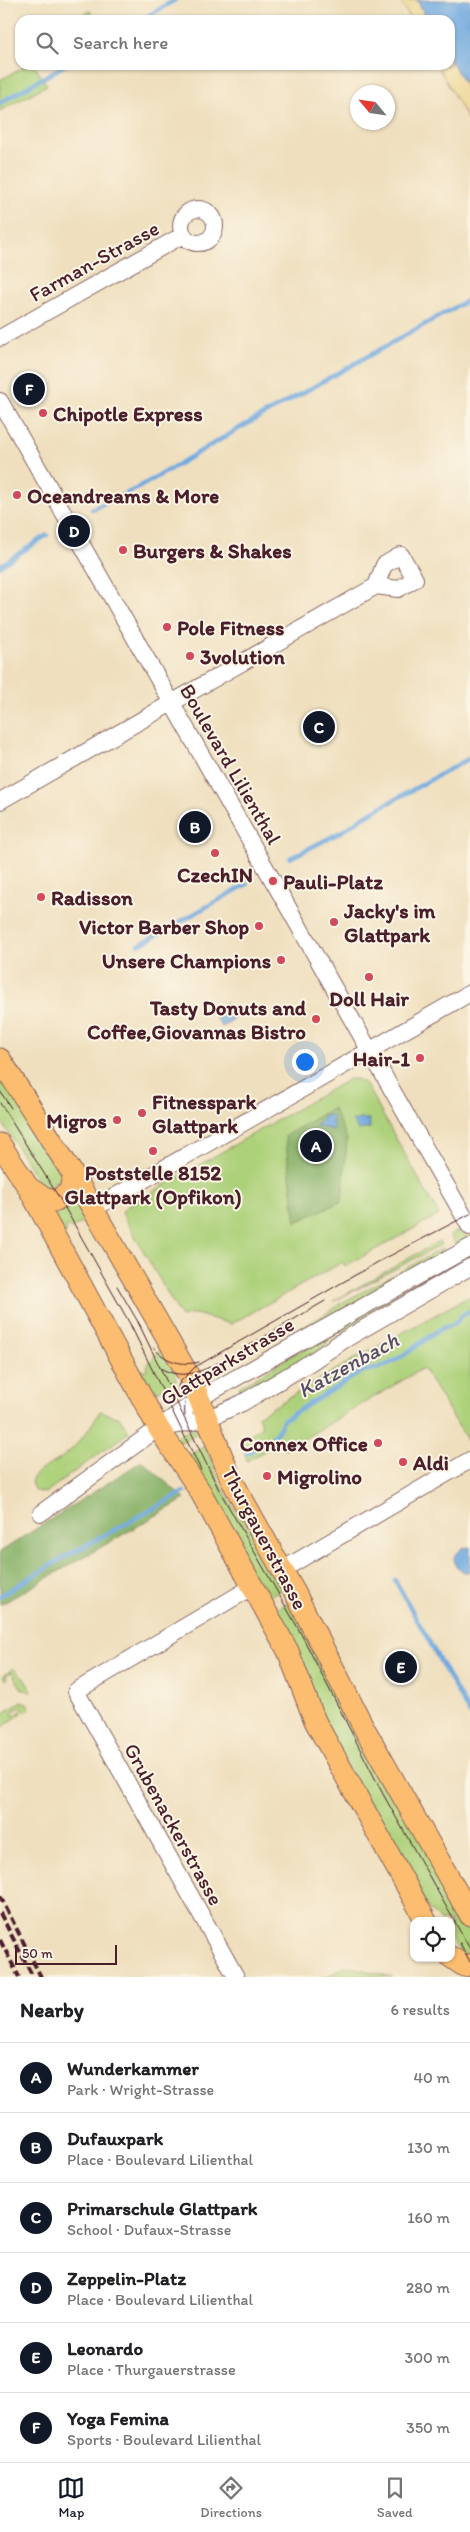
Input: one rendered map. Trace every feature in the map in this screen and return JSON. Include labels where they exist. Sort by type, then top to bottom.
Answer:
[{"type":"main road","name":"Thurgauerstrasse","points":[[0,1059],[74,1176],[200,1398],[230,1479],[282,1570],[364,1728],[470,1915]]},
{"type":"main road","name":"Thurgauerstrasse","points":[[0,1144],[28,1188],[159,1429],[200,1491],[288,1651],[315,1721],[424,1917]]},
{"type":"main road","points":[[28,1188],[44,1198],[54,1201],[60,1199],[71,1188],[74,1176]]},
{"type":"main road","points":[[455,1960],[464,1966],[470,1965]]},
{"type":"main road","points":[[449,1962],[458,1977]]},
{"type":"street","name":"Farman-Strasse","points":[[0,338],[183,235]]},
{"type":"street","name":"Boulevard Lilienthal","points":[[0,401],[470,1227]]},
{"type":"street","points":[[0,801],[376,586]]},
{"type":"street","points":[[92,1209],[470,993]]},
{"type":"street","name":"Glattparkstrasse","points":[[159,1429],[200,1398],[470,1247]]},
{"type":"street","name":"Glattparkstrasse","points":[[159,1429],[207,1419],[242,1403],[344,1340],[470,1267]]},
{"type":"street","points":[[41,1512],[159,1429]]},
{"type":"street","points":[[282,1570],[470,1460]]},
{"type":"street","name":"Grubenackerstrasse","points":[[236,1977],[76,1691],[252,1587]]},
{"type":"green space","points":[[90,11],[93,15],[82,15]]},
{"type":"green space","points":[[19,70],[37,70],[47,85],[0,111],[0,80]]},
{"type":"green space","points":[[0,1073],[65,1176],[43,1189],[0,1119]]},
{"type":"green space","points":[[349,1079],[358,1079],[366,1085],[439,1215],[345,1266],[343,1262],[231,1324],[196,1314],[181,1317],[122,1212],[126,1207]]},
{"type":"green space","points":[[333,1108],[347,1139],[342,1201],[296,1222],[285,1136]]},
{"type":"green space","points":[[81,1201],[85,1221],[71,1229],[67,1225],[66,1233],[61,1235],[51,1218]]},
{"type":"green space","points":[[462,1229],[469,1241],[457,1247],[450,1235]]},
{"type":"green space","points":[[439,1241],[441,1245],[334,1301]]},
{"type":"green space","points":[[443,1248],[444,1250],[427,1261],[429,1263],[324,1321],[300,1329],[338,1305]]},
{"type":"green space","points":[[451,1262],[454,1267],[339,1333],[305,1359],[241,1391],[239,1387]]},
{"type":"green space","points":[[470,1296],[470,1445],[423,1368],[285,1450],[280,1442],[247,1461],[241,1440],[262,1426],[258,1416],[356,1358]]},
{"type":"green space","points":[[161,1349],[175,1371],[176,1381],[157,1392],[147,1383],[141,1370],[147,1371],[146,1366]]},
{"type":"green space","points":[[100,1411],[120,1418],[129,1432],[45,1493],[35,1491],[31,1483],[35,1475],[72,1449]]},
{"type":"green space","points":[[196,1428],[199,1432],[176,1445],[174,1437]]},
{"type":"green space","points":[[205,1446],[219,1481],[234,1508],[253,1533],[284,1588],[266,1598],[186,1457]]},
{"type":"green space","points":[[142,1461],[185,1499],[0,1605],[0,1552]]},
{"type":"green space","points":[[291,1601],[470,1927],[470,1948],[463,1958],[455,1945],[455,1917],[436,1917],[429,1909],[337,1748],[274,1611]]},
{"type":"green space","points":[[13,1668],[23,1677],[32,1691],[22,1690],[12,1672],[6,1675],[7,1678],[5,1680],[3,1676]]},
{"type":"green space","points":[[22,1701],[27,1703],[30,1709],[25,1712],[21,1707],[12,1712],[14,1716],[21,1711],[22,1713],[0,1729],[0,1716]]},
{"type":"green space","points":[[347,1966],[392,1977],[326,1977]]},
{"type":"sand","points":[[400,0],[417,0],[425,15],[408,15]]},
{"type":"sand","points":[[455,68],[470,94],[470,124],[440,70],[455,70]]},
{"type":"water","points":[[417,0],[470,0],[470,94],[455,68],[455,15],[425,15]]},
{"type":"water","points":[[225,1003],[235,1018],[222,1027],[211,1010]]},
{"type":"water","points":[[325,1116],[332,1116],[334,1130],[316,1126]]},
{"type":"water","points":[[369,1119],[370,1128],[358,1130],[352,1121]]},
{"type":"water","points":[[470,1547],[470,1572],[464,1572],[455,1565],[454,1557],[462,1548]]},
{"type":"waterway","points":[[150,15],[175,0]]},
{"type":"waterway","points":[[0,103],[56,70]]},
{"type":"waterway","points":[[92,509],[136,489],[240,428],[470,299]]},
{"type":"waterway","points":[[0,566],[47,535]]},
{"type":"waterway","points":[[290,858],[341,832],[365,816],[470,758]]},
{"type":"waterway","points":[[139,945],[247,884]]},
{"type":"waterway","name":"Katzenbach","points":[[247,1453],[264,1444],[273,1436],[283,1420],[363,1371],[385,1366],[395,1361],[441,1329],[452,1325],[463,1314],[470,1311]]},
{"type":"waterway","name":"Katzenbach","points":[[0,1596],[63,1558],[184,1492]]},
{"type":"waterway","points":[[395,1580],[470,1715]]},
{"type":"tram line","points":[[0,1091],[11,1108]]},
{"type":"tram line","points":[[0,1103],[60,1199],[134,1331]]},
{"type":"tram line","points":[[175,1400],[179,1383],[195,1367],[378,1262],[470,1214]]},
{"type":"tram line","points":[[117,1286],[141,1327]]},
{"type":"tram line","points":[[221,1362],[325,1301]]},
{"type":"tram line","points":[[138,1322],[219,1490],[298,1628],[383,1794],[470,1949]]},
{"type":"tram line","points":[[131,1326],[201,1470]]},
{"type":"tram line","points":[[154,1348],[164,1357],[175,1362],[199,1362]]},
{"type":"tram line","points":[[160,1368],[178,1374],[194,1373],[211,1367],[227,1358]]},
{"type":"tram line","points":[[185,1416],[185,1403],[188,1391],[194,1381],[204,1372]]},
{"type":"tram line","points":[[460,1943],[470,1962]]},
{"type":"railway","points":[[0,1896],[41,1977]]},
{"type":"railway","points":[[0,1913],[33,1977]]},
{"type":"railway","points":[[0,1940],[19,1977]]},
{"type":"place","name":"Yoga Femina","points":[[29,389]]},
{"type":"place","name":"Chipotle Express","points":[[43,413]]},
{"type":"place","name":"Oceandreams & More","points":[[17,495]]},
{"type":"place","name":"Zeppelin-Platz","points":[[74,531]]},
{"type":"place","name":"Burgers & Shakes","points":[[123,550]]},
{"type":"place","name":"Pole Fitness","points":[[167,627]]},
{"type":"place","name":"3volution","points":[[190,656]]},
{"type":"place","name":"Primarschule Glattpark","points":[[319,727]]},
{"type":"place","name":"Dufauxpark","points":[[195,827]]},
{"type":"place","name":"CzechIN","points":[[215,853]]},
{"type":"place","name":"Pauli-Platz","points":[[273,881]]},
{"type":"place","name":"Radisson","points":[[41,897]]},
{"type":"place","name":"Jacky's im Glattpark","points":[[334,922]]},
{"type":"place","name":"Victor Barber Shop","points":[[259,926]]},
{"type":"place","name":"Unsere Champions","points":[[281,960]]},
{"type":"place","name":"Doll Hair","points":[[369,977]]},
{"type":"place","name":"Tasty Donuts and Coffee,Giovannas Bistro","points":[[316,1019]]},
{"type":"place","name":"Hair-1","points":[[420,1058]]},
{"type":"place","name":"Fitnesspark Glattpark","points":[[142,1113]]},
{"type":"place","name":"Migros","points":[[117,1120]]},
{"type":"place","name":"Wunderkammer","points":[[316,1146]]},
{"type":"place","name":"Poststelle 8152 Glattpark (Opfikon)","points":[[153,1151]]},
{"type":"place","name":"Connex Office","points":[[378,1443]]},
{"type":"place","name":"Aldi","points":[[403,1462]]},
{"type":"place","name":"Migrolino","points":[[267,1476]]},
{"type":"place","name":"Leonardo","points":[[401,1667]]}]
